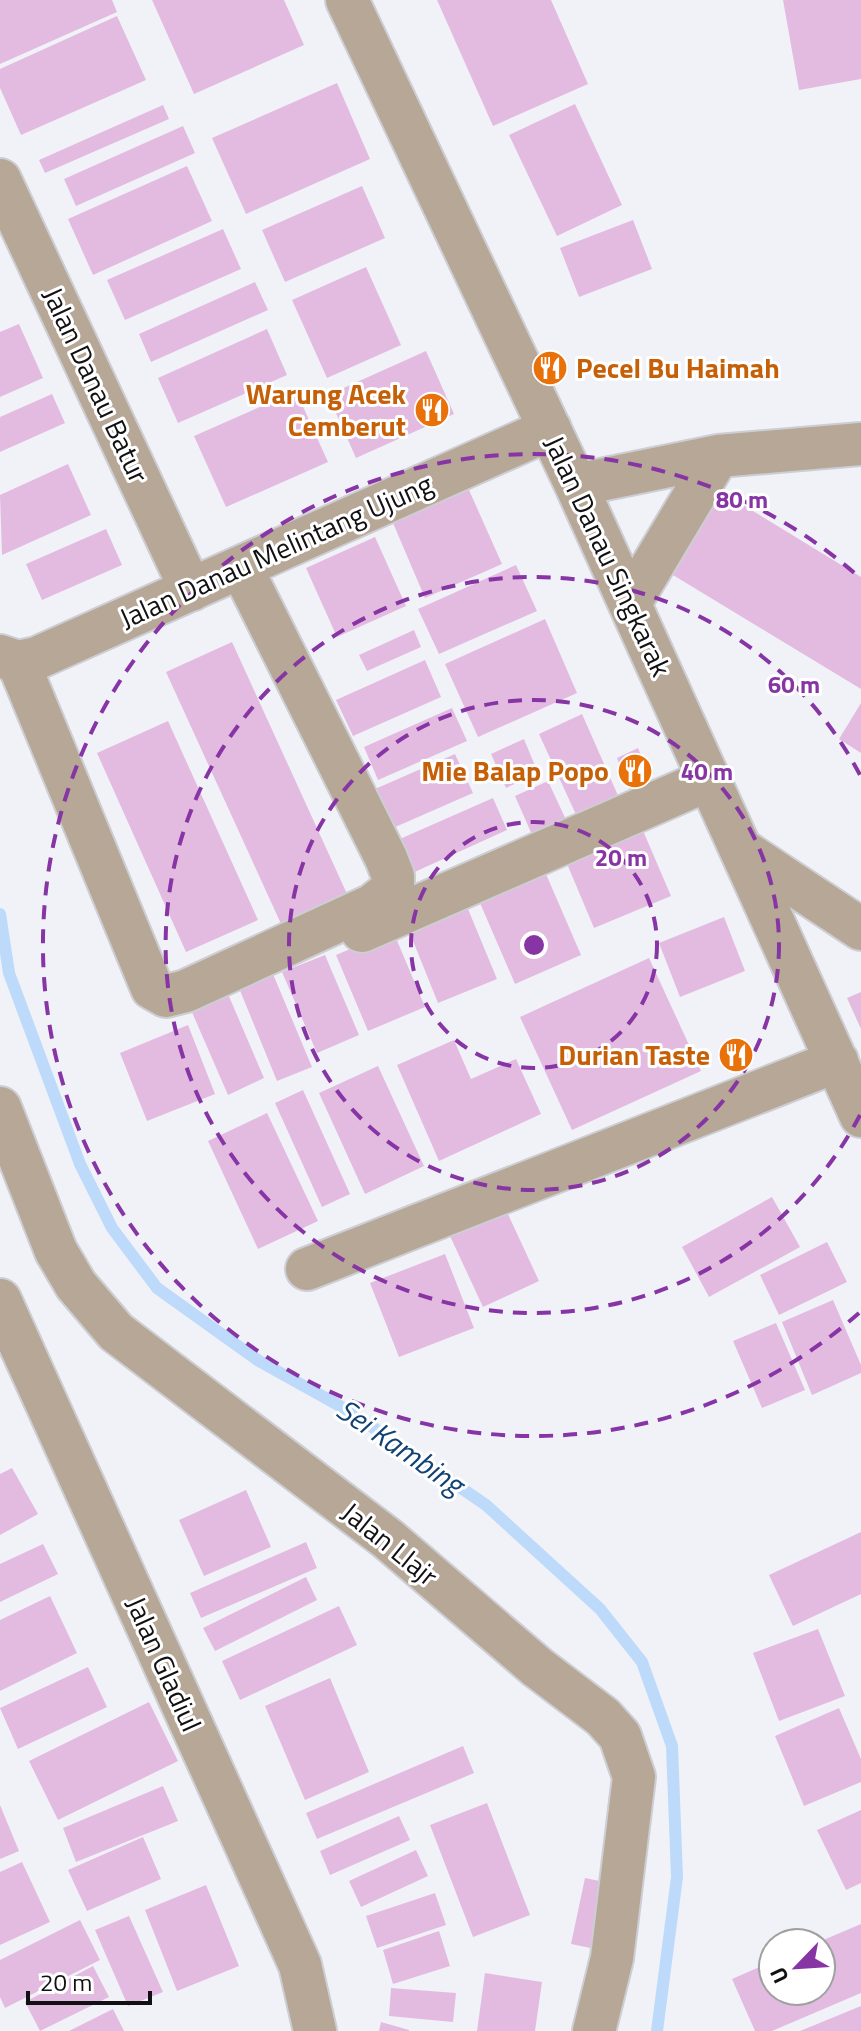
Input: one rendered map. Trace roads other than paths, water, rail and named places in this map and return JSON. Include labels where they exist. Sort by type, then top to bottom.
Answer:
[{"type":"street","name":"Jalan Danau Singkarak","points":[[347,0],[576,485],[861,1116]]},
{"type":"street","name":"Jalan Danau Batur","points":[[0,180],[191,590]]},
{"type":"street","name":"Jalan Danau Melintang Ujung","points":[[9,659],[37,658],[550,429]]},
{"type":"street","points":[[576,485],[718,456],[861,444]]},
{"type":"street","points":[[630,603],[718,456]]},
{"type":"street","points":[[9,659],[152,988],[166,996],[186,991],[373,905],[393,889],[393,876],[386,858],[242,569]]},
{"type":"street","points":[[153,1022],[710,779]]},
{"type":"street","points":[[742,850],[861,929]]},
{"type":"street","points":[[307,1269],[837,1061]]},
{"type":"street","name":"Jalan Llajr","points":[[0,1108],[56,1251],[76,1285],[116,1332],[388,1539],[537,1667],[603,1717],[620,1736],[634,1777],[612,1958],[594,2031]]},
{"type":"street","name":"Jalan Gladiul","points":[[0,1300],[300,1965],[315,2031]]},
{"type":"waterway","name":"Sei Kambing","points":[[0,914],[9,973],[80,1164],[112,1228],[157,1288],[259,1361],[349,1411],[486,1505],[600,1609],[642,1662],[672,1746],[677,1877],[657,2031]]},
{"type":"place","name":"Pecel Bu Haimah","points":[[550,368]]},
{"type":"place","name":"Warung Acek Cemberut","points":[[432,410]]},
{"type":"place","name":"Mie Balap Popo","points":[[635,771]]},
{"type":"place","name":"Durian Taste","points":[[736,1055]]}]
